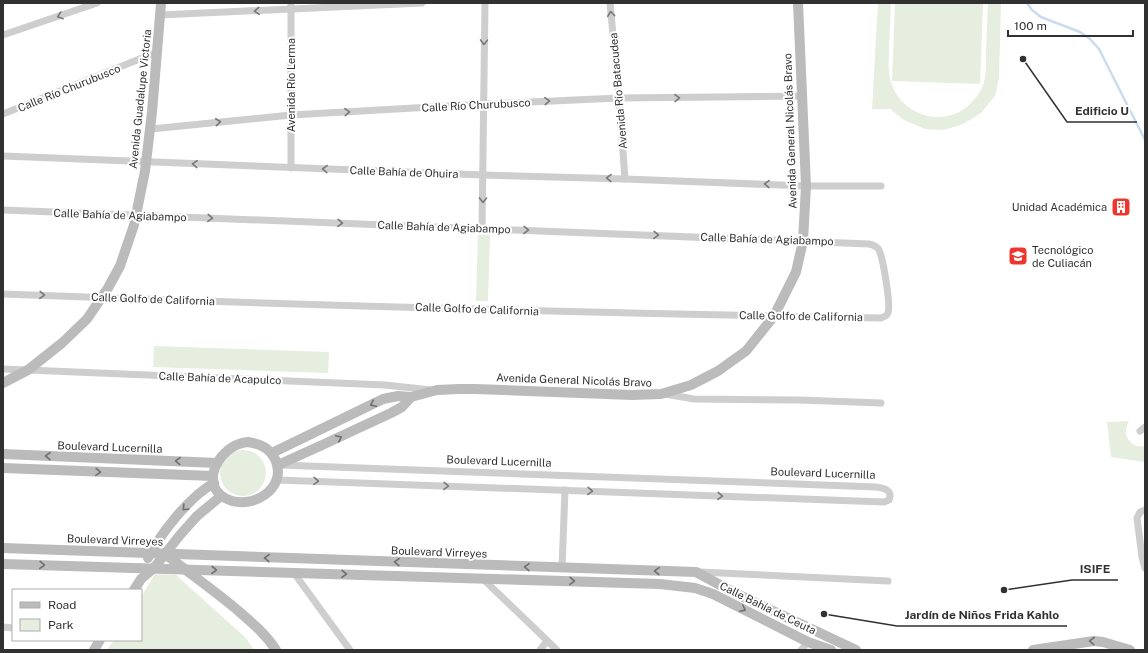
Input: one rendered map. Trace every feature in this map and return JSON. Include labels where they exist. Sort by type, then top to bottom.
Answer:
[{"type":"street","points":[[3,35],[97,3]]},
{"type":"street","name":"Avenida Guadalupe Victoria","points":[[3,383],[28,370],[62,343],[87,319],[102,298],[120,266],[134,226],[151,129],[161,3]]},
{"type":"street","points":[[160,15],[290,6],[422,3]]},
{"type":"street","points":[[482,229],[485,3]]},
{"type":"street","name":"Avenida Río Batacudea","points":[[610,3],[625,179]]},
{"type":"street","name":"Avenida General Nicolás Bravo","points":[[272,453],[383,400],[398,396],[411,397],[437,390],[475,389],[632,395],[661,394],[691,385],[718,371],[746,351],[774,316],[796,272],[803,241],[806,186],[798,3]]},
{"type":"street","name":"Avenida Río Lerma","points":[[290,6],[291,168]]},
{"type":"street","name":"Calle Río Churubusco","points":[[3,114],[157,52]]},
{"type":"street","name":"Calle Río Churubusco","points":[[151,129],[291,115],[484,104],[619,98],[802,96]]},
{"type":"street","name":"Calle Bahía de Ohuira","points":[[3,156],[483,175],[806,186],[881,186]]},
{"type":"street","name":"Calle Bahía de Agiabampo","points":[[3,210],[869,244],[877,247],[880,253]]},
{"type":"street","name":"Calle Golfo de California","points":[[3,294],[478,309],[881,318],[885,316],[888,311],[888,302],[886,282],[880,253]]},
{"type":"street","name":"Calle Bahía de Acapulco","points":[[3,369],[385,385],[437,390]]},
{"type":"street","points":[[661,394],[694,399],[800,400],[881,403]]},
{"type":"street","name":"Avenida General Nicolás Bravo","points":[[278,465],[391,413],[402,407],[411,397]]},
{"type":"street","points":[[142,579],[143,568],[160,538],[175,518],[208,486],[213,479],[217,463],[231,448],[248,442],[257,443],[266,447],[272,453],[278,465],[279,473],[273,488],[267,494],[250,502],[230,501],[221,496],[216,489],[213,479]]},
{"type":"street","name":"Boulevard Lucernilla","points":[[3,454],[217,463]]},
{"type":"street","name":"Boulevard Lucernilla","points":[[277,480],[884,502],[889,500],[890,496],[884,488],[876,487],[278,465]]},
{"type":"street","points":[[3,468],[213,479]]},
{"type":"street","points":[[562,568],[565,490]]},
{"type":"street","points":[[135,589],[197,516],[221,496]]},
{"type":"street","points":[[1145,510],[1140,512],[1137,518],[1139,541],[1145,568]]},
{"type":"street","name":"Boulevard Virreyes","points":[[3,548],[696,572],[856,650]]},
{"type":"street","points":[[165,554],[222,597],[255,625],[276,650]]},
{"type":"street","points":[[3,564],[482,578],[557,650]]},
{"type":"street","points":[[696,572],[888,581]]},
{"type":"street","points":[[294,573],[350,650]]},
{"type":"street","name":"Calle Bahía de Ceuta","points":[[482,578],[660,584],[695,588],[730,602],[808,642],[831,650]]},
{"type":"street","points":[[730,602],[735,592]]},
{"type":"street","points":[[94,650],[99,641]]},
{"type":"street","points":[[540,650],[548,641]]},
{"type":"street","points":[[1033,650],[1049,649],[1085,641],[1103,642],[1130,650]]},
{"type":"street","points":[[801,650],[808,642]]},
{"type":"green space","points":[[878,3],[891,3],[889,70],[890,80],[897,96],[915,111],[925,115],[937,117],[948,116],[959,112],[969,105],[981,90],[984,84],[986,70],[988,3],[1001,3],[999,78],[995,96],[981,113],[963,124],[944,130],[925,129],[904,120],[890,109],[872,109]]},
{"type":"green space","points":[[895,3],[983,3],[980,84],[892,81]]},
{"type":"green space","points":[[478,235],[490,235],[488,301],[476,301]]},
{"type":"green space","points":[[154,346],[329,352],[328,373],[153,367]]},
{"type":"green space","points":[[1129,421],[1126,431],[1128,440],[1135,445],[1145,446],[1145,462],[1111,457],[1107,422]]},
{"type":"green space","points":[[239,450],[247,450],[256,454],[262,460],[266,473],[262,486],[256,492],[247,496],[239,496],[230,492],[224,486],[220,477],[220,469],[224,460],[230,454]]},
{"type":"green space","points":[[155,574],[176,575],[246,638],[254,650],[107,650],[113,641],[142,641],[142,595]]},
{"type":"waterway","points":[[1027,3],[1032,10],[1041,17],[1080,32],[1090,39],[1099,49],[1145,140]]},
{"type":"place","name":"Edificio U","points":[[1023,59]]},
{"type":"place","name":"Unidad Académica","points":[[1121,207]]},
{"type":"place","name":"Tecnológico de Culiacán","points":[[1018,256]]},
{"type":"place","name":"ISIFE","points":[[1004,590]]},
{"type":"place","name":"Jardín de Niños Frida Kahlo","points":[[824,614]]}]
